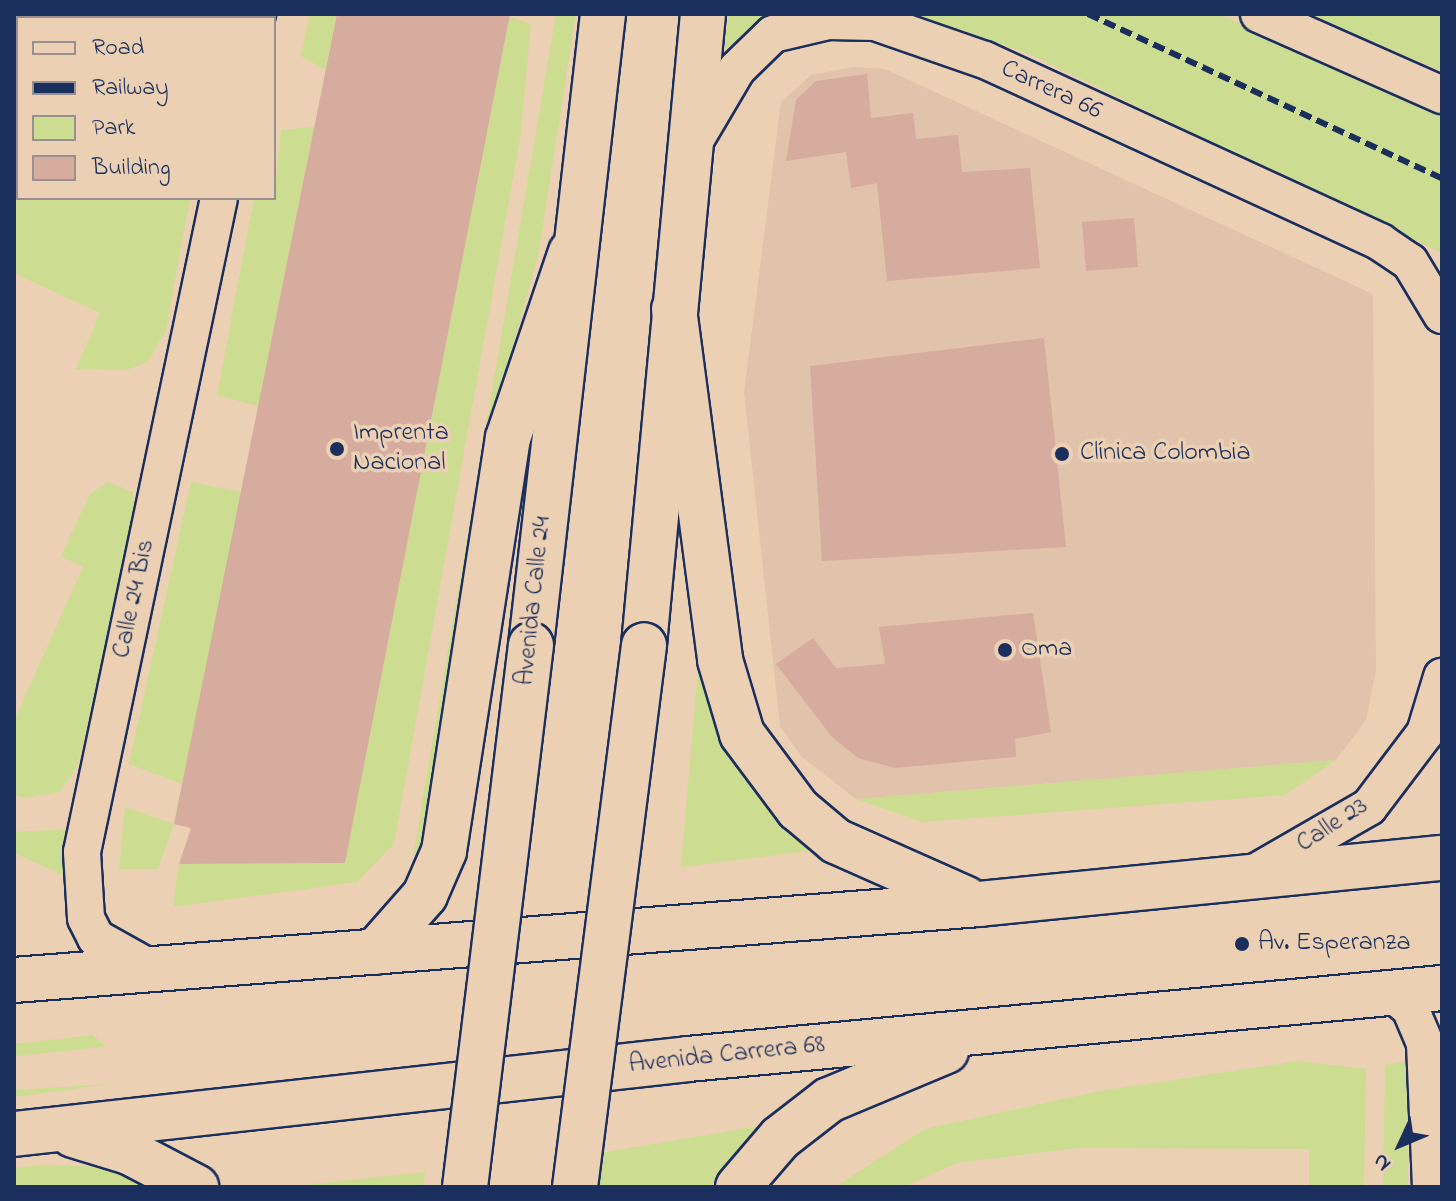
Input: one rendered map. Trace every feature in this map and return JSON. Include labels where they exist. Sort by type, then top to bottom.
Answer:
[{"type":"main road","name":"Avenida Calle 24","points":[[465,1187],[531,645],[571,252],[603,14]]},
{"type":"main road","points":[[575,1187],[644,645],[703,14]]},
{"type":"main road","points":[[375,952],[425,895],[444,851],[508,438],[571,252]]},
{"type":"main road","points":[[674,309],[720,660],[742,734],[798,809],[836,841],[979,904]]},
{"type":"main road","points":[[14,980],[979,904],[1442,858]]},
{"type":"main road","name":"Avenida Carrera 68","points":[[35,1132],[1015,1028],[1442,988]]},
{"type":"main road","points":[[738,1187],[780,1138],[829,1100],[1015,1028]]},
{"type":"main road","points":[[35,1132],[129,1152],[196,1187]]},
{"type":"street","points":[[1262,15],[1442,95]]},
{"type":"street","name":"Carrera 66","points":[[690,150],[737,69],[773,34],[828,21],[875,22],[985,60],[1380,242],[1410,262],[1438,304]]},
{"type":"street","name":"Calle 24 Bis","points":[[150,968],[96,938],[86,918],[82,852],[219,200]]},
{"type":"street","name":"Calle 23","points":[[1250,875],[1369,807],[1425,733],[1442,677]]},
{"type":"street","points":[[1391,993],[1410,1008],[1425,1044],[1431,1187]]},
{"type":"shaded area","name":"Clínica Colombia","points":[[854,67],[885,69],[1373,294],[1376,671],[1366,720],[1336,760],[856,799],[802,757],[780,726],[744,392],[781,102],[811,75]]},
{"type":"green space","points":[[14,14],[224,14],[16,16],[16,200],[190,200],[166,330],[148,362],[126,370],[76,369],[100,313],[14,273]]},
{"type":"green space","points":[[310,14],[337,14],[325,70],[301,56]]},
{"type":"green space","points":[[556,14],[576,14],[538,256],[492,423],[431,843],[413,856]]},
{"type":"green space","points":[[728,14],[770,14],[725,50]]},
{"type":"green space","points":[[912,14],[1219,14],[1442,113],[1442,253],[1029,54]]},
{"type":"green space","points":[[1309,14],[1442,14],[1442,71],[1309,15]]},
{"type":"green space","points":[[509,17],[531,24],[520,139],[394,844],[357,882],[173,907],[179,864],[345,863]]},
{"type":"green space","points":[[314,127],[258,406],[217,395],[254,200],[276,200],[281,130]]},
{"type":"green space","points":[[108,482],[133,492],[137,529],[77,767],[60,792],[25,798],[14,795],[14,721],[83,567],[61,556],[90,494]]},
{"type":"green space","points":[[191,482],[241,492],[182,784],[129,764]]},
{"type":"green space","points":[[698,667],[734,759],[816,850],[681,867]]},
{"type":"green space","points":[[1336,760],[1285,795],[922,822],[856,799]]},
{"type":"green space","points":[[125,807],[174,824],[158,869],[119,869]]},
{"type":"green space","points":[[72,829],[65,876],[14,853],[14,832]]},
{"type":"green space","points":[[93,1035],[106,1047],[14,1056],[14,1044]]},
{"type":"green space","points":[[1299,1061],[1366,1069],[1364,1187],[1309,1187],[1309,1149],[1078,1148],[957,1163],[904,1187],[835,1187],[925,1129],[1095,1092]]},
{"type":"green space","points":[[1409,1061],[1408,1187],[1383,1187],[1385,1065]]},
{"type":"green space","points":[[14,1078],[16,1090],[110,1084],[14,1097]]},
{"type":"green space","points":[[765,1125],[719,1187],[590,1187],[594,1154]]},
{"type":"green space","points":[[41,1165],[108,1167],[158,1187],[14,1187],[14,1168]]},
{"type":"green space","points":[[425,1172],[423,1187],[285,1187]]},
{"type":"building","name":"Imprenta Nacional","points":[[337,14],[510,14],[345,863],[179,864],[191,828],[174,824]]},
{"type":"building","points":[[867,74],[871,118],[913,113],[916,139],[958,135],[962,172],[1030,168],[1040,268],[887,281],[877,183],[851,188],[846,152],[786,161],[796,100],[816,81]]},
{"type":"building","points":[[1134,218],[1138,267],[1086,271],[1082,222]]},
{"type":"building","points":[[1044,338],[1066,547],[822,561],[810,366]]},
{"type":"building","points":[[1033,613],[1051,732],[1015,739],[1016,757],[895,768],[858,758],[832,737],[776,664],[813,638],[836,668],[885,664],[879,627]]},
{"type":"railway","points":[[1088,14],[1442,178]]},
{"type":"place","name":"Imprenta Nacional","points":[[337,449]]},
{"type":"place","name":"Clínica Colombia","points":[[1062,454]]},
{"type":"place","name":"Oma","points":[[1005,650]]},
{"type":"place","name":"Av. Esperanza","points":[[1242,944]]}]
